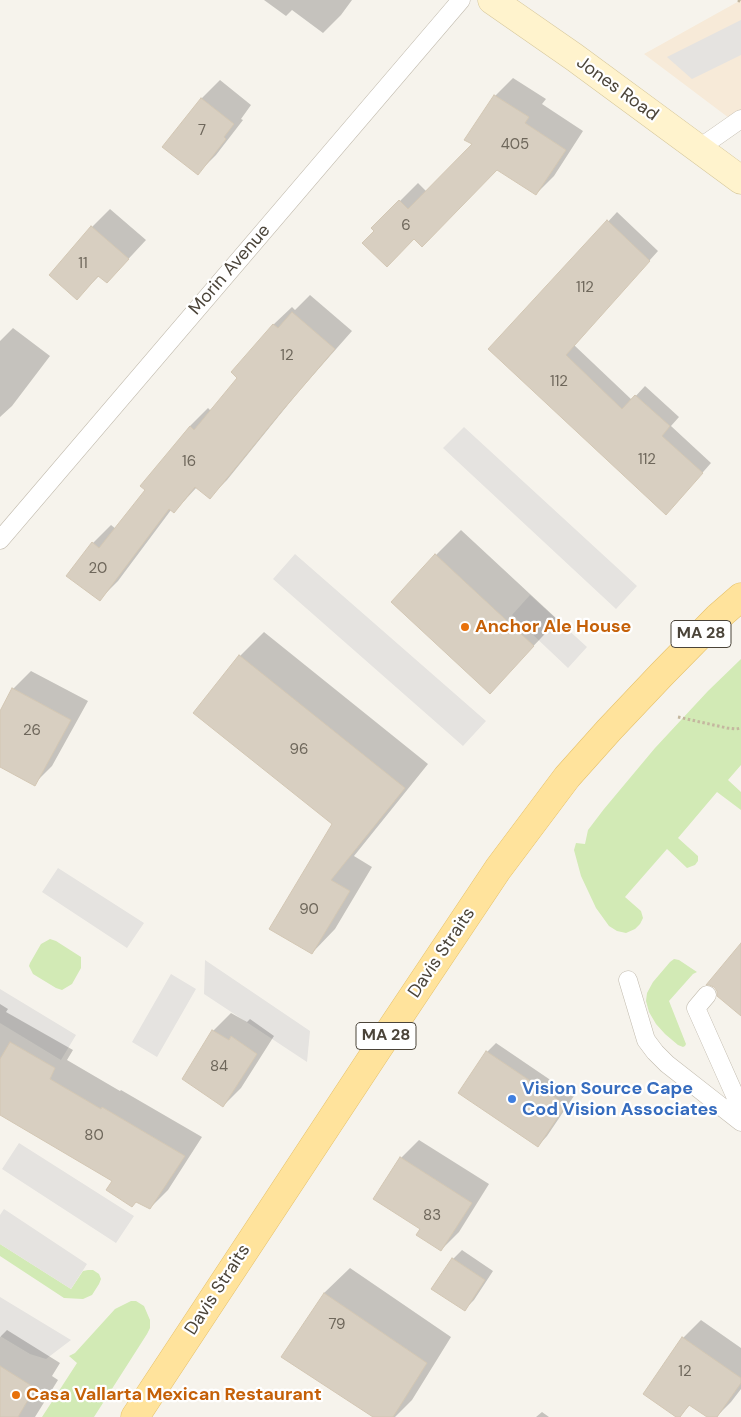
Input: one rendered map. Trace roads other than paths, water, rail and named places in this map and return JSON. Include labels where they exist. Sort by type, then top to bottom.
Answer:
[{"type":"main road","name":"Jones Road","points":[[492,0],[574,57],[741,180]]},
{"type":"main road","name":"Davis Straits","points":[[135,1417],[498,869],[567,777],[669,666],[741,596]]},
{"type":"lane","name":"Morin Avenue","points":[[0,540],[461,0]]},
{"type":"lane","points":[[698,149],[741,119]]},
{"type":"lane","points":[[628,980],[646,1040],[655,1052],[667,1064],[741,1122]]},
{"type":"lane","points":[[706,995],[696,1008],[741,1109]]},
{"type":"place","name":"Anchor Ale House","points":[[465,627]]},
{"type":"place","name":"Vision Source Cape Cod Vision Associates","points":[[512,1099]]},
{"type":"place","name":"Casa Vallarta Mexican Restaurant","points":[[16,1395]]}]
